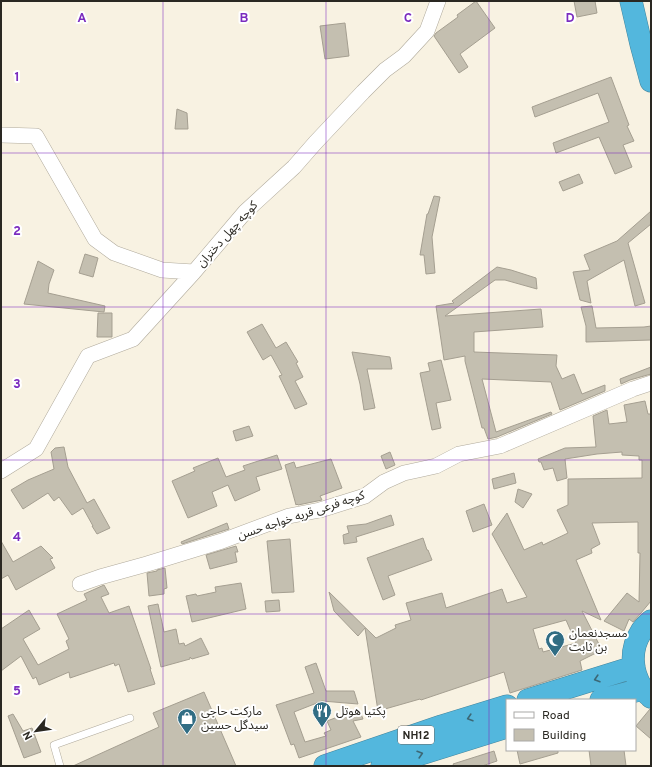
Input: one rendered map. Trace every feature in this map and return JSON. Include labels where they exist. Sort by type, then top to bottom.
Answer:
[{"type":"highway","points":[[631,1],[651,81]]},
{"type":"highway","points":[[608,699],[647,693],[635,675],[633,660],[634,645],[641,632],[651,621]]},
{"type":"highway","points":[[531,699],[634,667]]},
{"type":"highway","name":"NH12","points":[[325,766],[442,726],[506,706]]},
{"type":"highway","name":"NH12","points":[[382,766],[506,727]]},
{"type":"street","name":"کوچه چهل دختران","points":[[1,135],[36,136],[95,239],[114,253],[162,270],[194,272],[245,212],[294,168],[314,143],[363,92],[385,70],[404,56],[427,31],[438,1]]},
{"type":"street","points":[[1,471],[36,449],[88,356],[133,339],[194,272]]},
{"type":"street","name":"کوچه فرعی قریه خواجه حسن","points":[[80,584],[222,541],[289,516],[320,510],[364,496],[384,482],[404,473],[436,466],[459,454],[500,446],[633,389],[651,384]]},
{"type":"lane","points":[[60,766],[54,745],[130,718]]},
{"type":"building","points":[[476,1],[495,28],[460,54],[468,67],[459,73],[434,36],[458,17],[457,15]]},
{"type":"building","points":[[574,1],[595,1],[597,13],[577,17]]},
{"type":"building","points":[[345,23],[349,56],[325,59],[320,26]]},
{"type":"building","points":[[611,77],[629,125],[627,126],[634,141],[623,145],[632,167],[615,174],[599,137],[556,153],[553,143],[609,122],[598,93],[535,117],[532,107]]},
{"type":"building","points":[[177,109],[187,113],[188,129],[175,129]]},
{"type":"building","points":[[579,174],[583,183],[563,191],[559,182]]},
{"type":"building","points":[[434,196],[440,197],[432,237],[435,273],[426,274],[424,255],[420,255],[427,214]]},
{"type":"building","points":[[651,211],[651,224],[628,243],[645,303],[635,306],[624,260],[587,281],[591,303],[580,300],[573,272],[590,270],[584,255],[617,241]]},
{"type":"building","points":[[85,254],[98,258],[93,277],[79,273]]},
{"type":"building","points":[[38,261],[54,270],[49,284],[48,293],[105,306],[104,312],[24,304]]},
{"type":"building","points":[[497,267],[536,278],[537,289],[505,280],[495,280],[445,316],[541,309],[543,327],[474,332],[474,352],[557,355],[556,366],[562,379],[574,374],[582,394],[605,385],[605,391],[560,410],[551,382],[482,379],[496,432],[551,412],[552,414],[497,437],[488,439],[484,428],[482,428],[465,356],[444,360],[436,306],[454,303],[452,301]]},
{"type":"building","points":[[592,306],[596,328],[651,326],[651,340],[586,342],[586,326],[581,307]]},
{"type":"building","points":[[98,313],[112,313],[112,337],[97,337]]},
{"type":"building","points":[[262,324],[276,348],[286,342],[298,362],[296,363],[303,377],[295,381],[307,404],[295,409],[279,376],[282,375],[271,355],[263,360],[247,332]]},
{"type":"building","points":[[352,352],[390,357],[392,369],[367,369],[375,408],[364,410],[360,384]]},
{"type":"building","points":[[441,360],[451,400],[436,403],[441,428],[432,430],[420,373],[430,371],[428,363]]},
{"type":"building","points":[[651,367],[651,374],[621,384],[620,379]]},
{"type":"building","points":[[645,401],[648,414],[651,414],[651,601],[633,622],[629,619],[624,631],[604,621],[627,593],[639,602],[640,553],[638,553],[638,522],[592,523],[600,544],[591,549],[592,553],[576,560],[601,620],[582,611],[602,650],[580,661],[582,670],[510,693],[504,672],[421,700],[420,699],[378,711],[365,628],[358,636],[334,611],[329,592],[376,638],[396,628],[395,625],[411,620],[406,603],[442,593],[446,608],[502,589],[507,603],[527,597],[492,534],[507,513],[524,550],[542,542],[543,545],[568,533],[557,510],[568,505],[568,479],[642,478],[642,460],[639,460],[639,456],[622,455],[622,452],[565,459],[567,478],[557,481],[553,468],[544,470],[538,459],[565,448],[596,447],[593,416],[607,410],[609,424],[627,422],[624,405]],"holes":[[[566,620],[576,643],[543,652],[542,648],[539,649],[533,629]]]},
{"type":"building","points":[[249,426],[253,436],[236,441],[233,431]]},
{"type":"building","points":[[64,447],[68,467],[87,503],[94,499],[110,528],[97,534],[83,508],[72,515],[59,497],[54,501],[48,493],[23,509],[11,490],[28,480],[54,469],[51,452],[55,448]]},
{"type":"building","points":[[390,452],[395,465],[386,469],[381,456]]},
{"type":"building","points":[[277,455],[282,469],[256,477],[260,490],[235,501],[228,485],[212,492],[217,506],[188,518],[172,481],[195,471],[193,468],[218,458],[226,477],[245,470],[243,466]]},
{"type":"building","points":[[331,459],[342,488],[320,496],[322,500],[296,505],[285,465],[294,462],[296,468]]},
{"type":"building","points":[[514,473],[516,483],[494,489],[492,479]]},
{"type":"building","points":[[518,489],[532,494],[523,508],[515,502]]},
{"type":"building","points":[[484,504],[492,525],[473,532],[466,511]]},
{"type":"building","points":[[391,515],[394,525],[356,537],[357,542],[344,544],[343,535],[349,533],[347,526],[366,524]]},
{"type":"building","points":[[227,523],[229,529],[182,544],[181,542]]},
{"type":"building","points":[[423,538],[432,560],[388,576],[395,595],[383,600],[367,558]]},
{"type":"building","points":[[290,539],[294,592],[272,593],[267,541]]},
{"type":"building","points":[[1,541],[13,562],[41,546],[53,558],[50,559],[55,568],[16,590],[8,575],[1,579]]},
{"type":"building","points":[[236,546],[238,552],[235,552],[237,562],[210,569],[206,555]]},
{"type":"building","points":[[165,568],[167,588],[164,589],[164,594],[149,596],[147,573]]},
{"type":"building","points":[[241,583],[246,609],[192,622],[186,596],[196,594],[197,596],[216,592],[215,587]]},
{"type":"building","points":[[104,585],[109,594],[101,597],[109,613],[129,606],[155,684],[128,692],[119,664],[115,666],[114,663],[70,678],[69,672],[39,685],[36,677],[33,679],[21,656],[1,671],[1,629],[29,610],[40,629],[23,639],[38,665],[69,649],[66,641],[69,639],[57,614],[87,600],[84,594]]},
{"type":"building","points":[[279,600],[280,611],[266,612],[265,601]]},
{"type":"building","points":[[158,604],[164,632],[176,629],[179,644],[184,643],[185,646],[201,638],[209,654],[192,659],[190,657],[190,659],[161,667],[148,606]]},
{"type":"building","points":[[316,663],[326,691],[354,691],[358,704],[322,701],[294,712],[305,742],[326,736],[324,733],[331,730],[327,721],[359,709],[363,719],[353,721],[361,737],[299,758],[294,744],[291,745],[276,705],[314,693],[305,667]]},
{"type":"building","points":[[204,692],[236,766],[73,766],[159,727],[153,713]]},
{"type":"building","points":[[651,709],[651,739],[636,726]]},
{"type":"building","points":[[13,714],[23,731],[32,728],[41,752],[24,758],[8,716]]},
{"type":"building","points":[[494,751],[497,761],[482,766],[454,766],[453,764]]},
{"type":"building","points":[[517,751],[558,751],[558,753],[520,764]]},
{"type":"building","points":[[589,751],[624,751],[626,766],[591,766]]},
{"type":"place","name":"مسجدنعمان بن ثابت","points":[[555,657]]},
{"type":"place","name":"پکتیا هوتل","points":[[322,728]]},
{"type":"place","name":"مارکت حاجی سیدگل حسین","points":[[187,735]]}]
